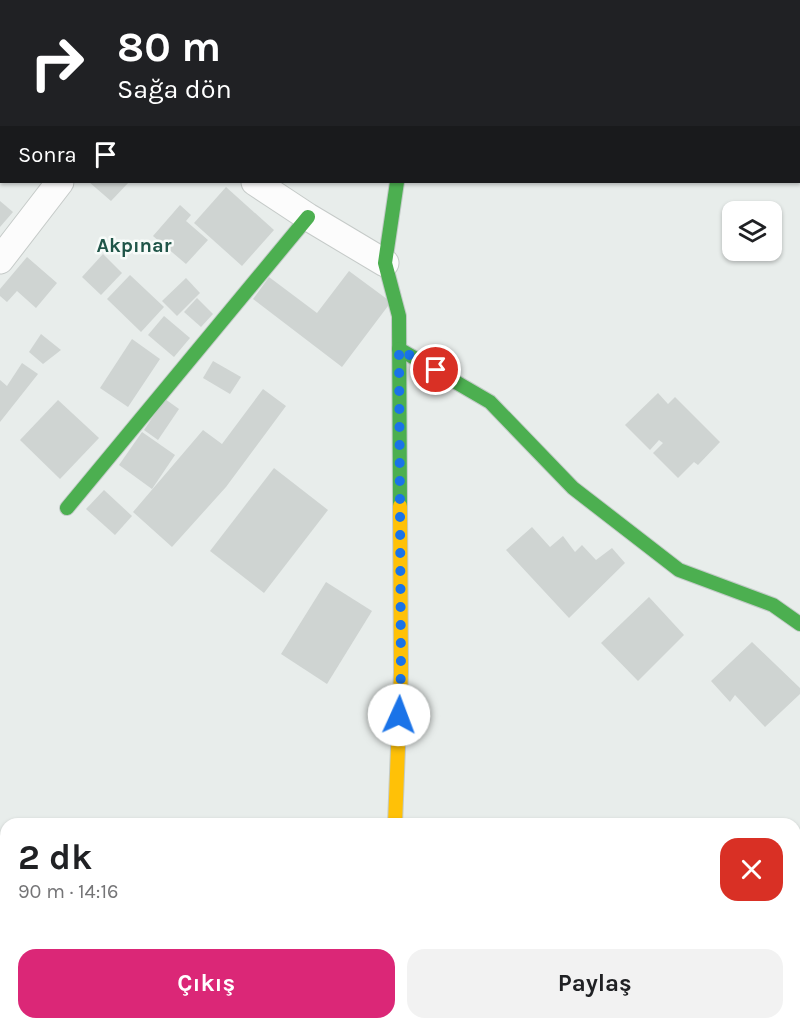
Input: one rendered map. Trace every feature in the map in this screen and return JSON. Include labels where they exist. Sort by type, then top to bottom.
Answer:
[{"type":"street","points":[[0,260],[59,183]]},
{"type":"street","points":[[257,183],[385,263]]},
{"type":"street","points":[[395,818],[401,672],[399,316],[385,263],[397,183]]},
{"type":"street","points":[[67,508],[308,217]]},
{"type":"street","points":[[399,349],[490,402],[573,488],[679,570],[773,605],[800,624]]},
{"type":"building","points":[[90,183],[128,183],[111,201]]},
{"type":"building","points":[[226,187],[274,230],[242,266],[194,223]]},
{"type":"building","points":[[0,201],[13,212],[0,227]]},
{"type":"building","points":[[180,205],[191,215],[186,221],[208,240],[186,264],[153,236]]},
{"type":"building","points":[[103,254],[122,273],[101,295],[82,277]]},
{"type":"building","points":[[27,257],[57,283],[36,308],[17,291],[7,302],[0,296],[0,289]]},
{"type":"building","points":[[349,271],[391,302],[342,367],[253,299],[269,277],[317,313]]},
{"type":"building","points":[[130,275],[164,307],[141,332],[107,299]]},
{"type":"building","points":[[186,278],[200,293],[177,316],[162,301]]},
{"type":"building","points":[[197,298],[213,314],[201,327],[184,312]]},
{"type":"building","points":[[164,316],[190,338],[174,357],[148,335]]},
{"type":"building","points":[[41,334],[61,350],[43,364],[29,352]]},
{"type":"building","points":[[132,339],[160,359],[128,407],[100,388]]},
{"type":"building","points":[[213,361],[241,377],[230,394],[203,378]]},
{"type":"building","points":[[22,363],[38,374],[0,422],[0,380],[7,386]]},
{"type":"building","points":[[263,389],[286,406],[226,487],[172,547],[133,512],[203,430],[222,444]]},
{"type":"building","points":[[658,393],[668,404],[675,397],[720,442],[698,465],[694,462],[678,478],[653,453],[663,443],[659,440],[650,450],[625,425]]},
{"type":"building","points":[[165,399],[179,409],[158,440],[144,430]]},
{"type":"building","points":[[58,400],[99,438],[60,479],[20,440]]},
{"type":"building","points":[[142,432],[175,455],[152,489],[119,465]]},
{"type":"building","points":[[274,468],[328,510],[264,593],[210,551]]},
{"type":"building","points":[[104,490],[132,516],[115,535],[86,509]]},
{"type":"building","points":[[532,527],[550,547],[563,536],[575,552],[582,545],[596,560],[612,548],[625,563],[569,618],[506,550]]},
{"type":"building","points":[[326,582],[372,611],[327,684],[281,654]]},
{"type":"building","points":[[649,597],[684,635],[638,681],[601,643]]},
{"type":"building","points":[[752,642],[800,688],[800,694],[765,727],[735,695],[730,702],[711,681]]},
{"type":"traffic: fast","points":[[397,183],[385,263],[399,316],[400,506]]},
{"type":"traffic: fast","points":[[67,508],[308,217]]},
{"type":"traffic: fast","points":[[399,349],[490,402],[573,488],[679,570],[773,605],[800,624]]},
{"type":"traffic: slow","points":[[395,818],[401,672],[400,506]]},
{"type":"district","name":"Akpınar","points":[[134,245]]},
{"type":"route","points":[[399,715],[401,672],[399,349],[436,370]]}]
